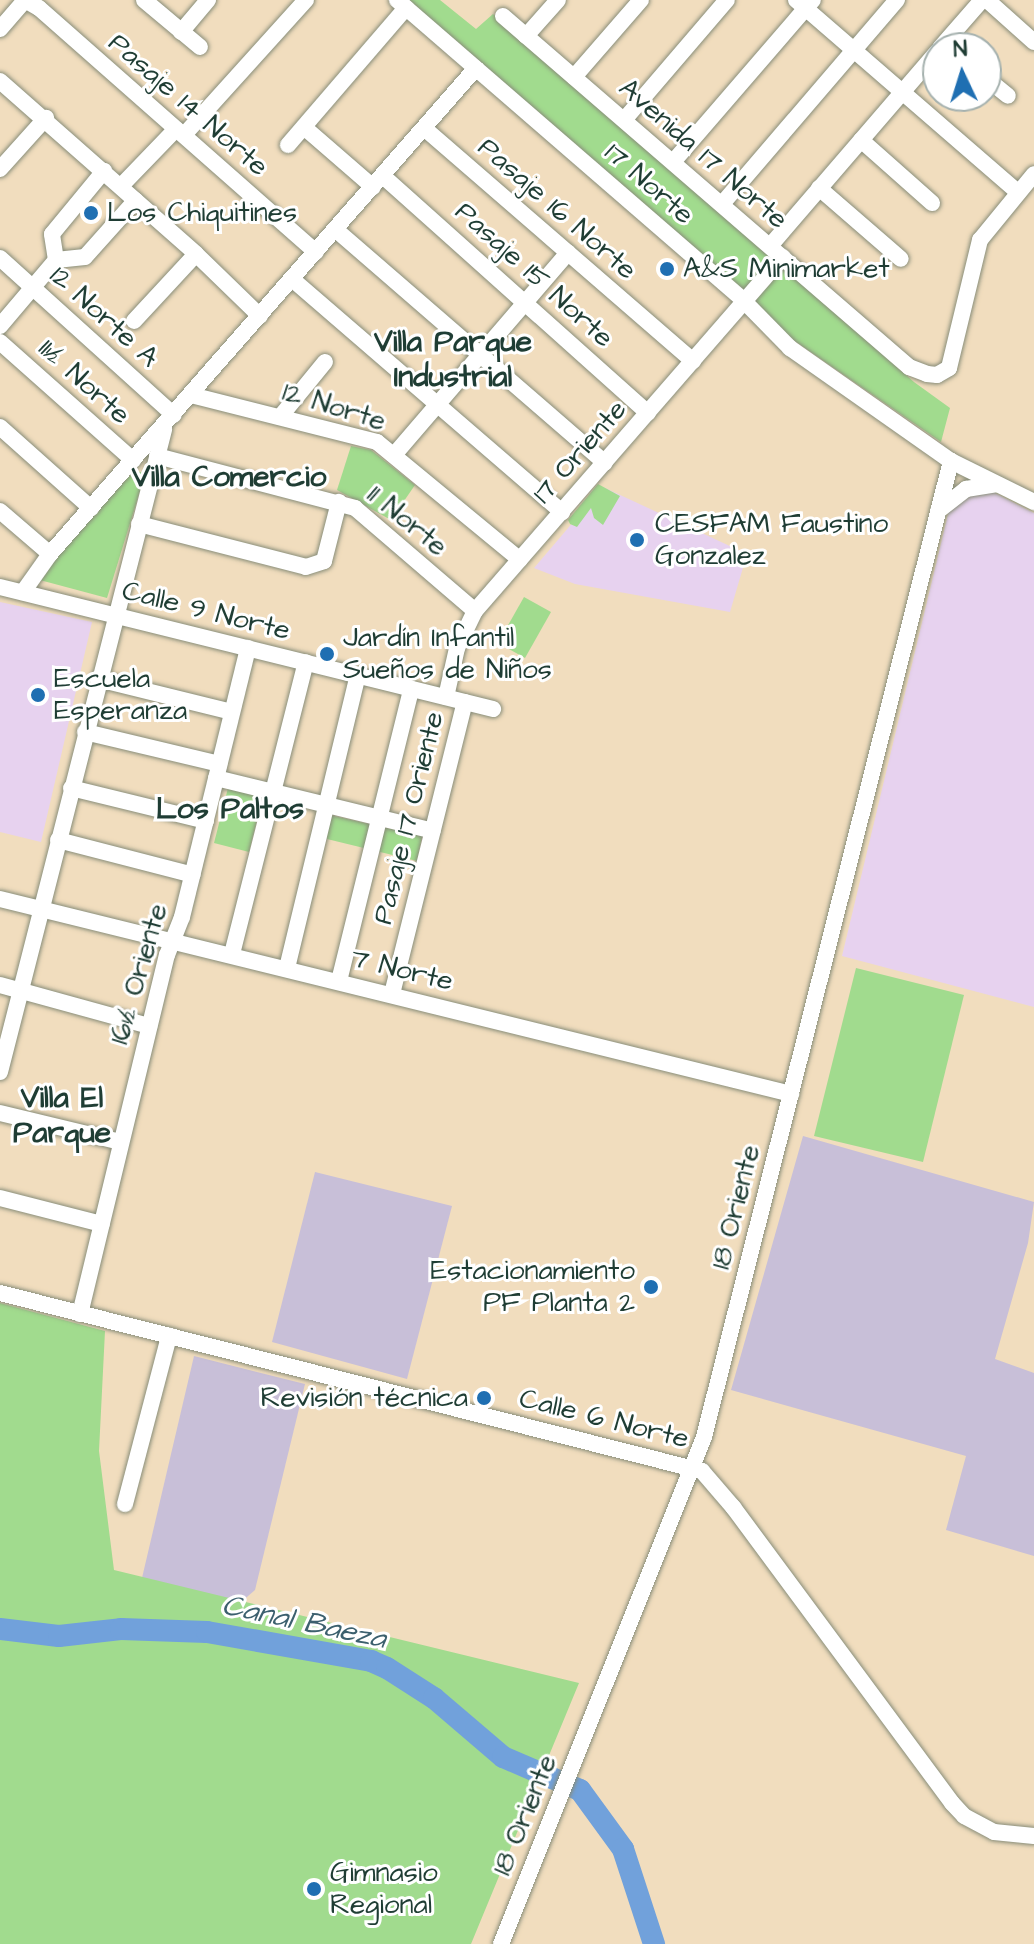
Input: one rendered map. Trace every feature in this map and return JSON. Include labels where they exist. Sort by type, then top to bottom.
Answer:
[{"type":"street","points":[[0,29],[25,0]]},
{"type":"street","name":"Pasaje 14 Norte","points":[[25,0],[39,8],[316,252]]},
{"type":"street","points":[[144,0],[200,47]]},
{"type":"street","points":[[181,32],[208,0]]},
{"type":"street","points":[[121,186],[180,132],[306,0]]},
{"type":"street","points":[[526,36],[558,0]]},
{"type":"street","points":[[574,77],[641,0]]},
{"type":"street","points":[[624,120],[727,0]]},
{"type":"street","points":[[722,204],[897,0]]},
{"type":"street","points":[[957,32],[985,0],[1034,42]]},
{"type":"street","points":[[673,162],[805,3],[854,51],[1018,192],[1034,174]]},
{"type":"street","points":[[288,145],[305,128],[402,4]]},
{"type":"street","name":"17 Norte","points":[[402,4],[744,301],[790,348],[951,461],[1034,502]]},
{"type":"street","name":"Avenida 17 Norte","points":[[503,16],[909,367],[937,375],[949,368],[976,248],[983,234],[1018,192]]},
{"type":"street","points":[[23,592],[50,554],[476,68]]},
{"type":"street","points":[[776,251],[819,188],[922,71]]},
{"type":"street","points":[[0,81],[46,118],[260,316]]},
{"type":"street","points":[[1002,91],[1008,96]]},
{"type":"street","points":[[0,169],[46,118]]},
{"type":"street","name":"Pasaje 15 Norte","points":[[305,128],[527,301],[648,413]]},
{"type":"street","name":"Pasaje 16 Norte","points":[[424,128],[693,361]]},
{"type":"street","points":[[861,140],[932,203]]},
{"type":"street","points":[[56,260],[52,234],[104,171]]},
{"type":"street","points":[[819,188],[901,259]]},
{"type":"street","points":[[0,326],[56,260],[85,257],[136,200]]},
{"type":"street","points":[[335,229],[605,463]]},
{"type":"street","name":"17 Oriente","points":[[446,697],[457,648],[475,611],[744,301],[776,251]]},
{"type":"street","points":[[394,455],[568,253]]},
{"type":"street","points":[[134,321],[196,254]]},
{"type":"street","name":"12 Norte A","points":[[0,258],[170,420]]},
{"type":"street","points":[[292,279],[562,512]]},
{"type":"street","name":"11½ Norte","points":[[0,342],[133,460]]},
{"type":"street","points":[[280,417],[325,362]]},
{"type":"street","name":"12 Norte","points":[[191,395],[371,439],[520,560]]},
{"type":"street","points":[[1,1064],[114,615],[157,456],[170,420]]},
{"type":"street","points":[[0,427],[91,508]]},
{"type":"street","name":"11 Norte","points":[[157,456],[339,502],[368,517],[475,611]]},
{"type":"street","name":"18 Oriente","points":[[501,1944],[694,1468],[951,461]]},
{"type":"street","points":[[938,511],[966,489],[998,484]]},
{"type":"street","points":[[139,524],[306,567],[324,561],[339,502]]},
{"type":"street","points":[[0,511],[50,554]]},
{"type":"street","name":"Calle 9 Norte","points":[[0,587],[493,709]]},
{"type":"street","name":"16½ Oriente","points":[[80,1314],[149,1026],[193,875],[248,648]]},
{"type":"street","points":[[232,954],[306,662]]},
{"type":"street","points":[[287,968],[358,675]]},
{"type":"street","points":[[98,679],[232,712]]},
{"type":"street","points":[[339,981],[411,689]]},
{"type":"street","name":"Pasaje 17 Oriente","points":[[392,994],[465,702]]},
{"type":"street","points":[[85,732],[218,771],[273,792],[433,831]]},
{"type":"street","points":[[71,788],[206,821]]},
{"type":"street","points":[[58,840],[193,875]]},
{"type":"street","name":"7 Norte","points":[[0,899],[791,1094]]},
{"type":"street","points":[[0,985],[149,1026]]},
{"type":"street","points":[[0,1113],[121,1142]]},
{"type":"street","points":[[0,1198],[102,1224]]},
{"type":"street","name":"Calle 6 Norte","points":[[0,1293],[694,1468],[713,1482],[733,1507],[952,1803],[971,1820],[994,1832],[1034,1836]]},
{"type":"street","points":[[125,1504],[169,1336]]},
{"type":"shaded area","name":"CESFAM Faustino Gonzalez","points":[[603,487],[747,554],[730,612],[575,584],[534,568]]},
{"type":"shaded area","points":[[991,491],[1034,513],[1034,1007],[842,956],[949,510],[968,494]]},
{"type":"shaded area","name":"Escuela Esperanza","points":[[0,602],[92,622],[41,842],[0,832]]},
{"type":"shaded area","points":[[803,1136],[1034,1202],[1028,1243],[995,1359],[1034,1373],[1034,1556],[946,1530],[966,1456],[731,1390]]},
{"type":"shaded area","points":[[315,1172],[452,1206],[407,1379],[272,1342]]},
{"type":"shaded area","points":[[194,1356],[305,1384],[255,1590],[240,1603],[142,1578]]},
{"type":"green space","points":[[407,0],[440,0],[476,29],[493,14],[914,382],[950,408],[941,442],[789,337]]},
{"type":"green space","points":[[351,446],[371,450],[415,485],[391,520],[337,490]]},
{"type":"green space","points":[[134,471],[141,472],[144,478],[107,598],[36,579]]},
{"type":"green space","points":[[598,484],[620,496],[603,525],[594,518],[591,508],[577,527],[570,524],[568,520]]},
{"type":"green space","points":[[524,597],[551,612],[525,658],[498,643]]},
{"type":"green space","points":[[228,788],[263,796],[249,852],[214,843]]},
{"type":"green space","points":[[325,814],[422,836],[417,861],[327,839]]},
{"type":"green space","points":[[856,968],[964,995],[923,1162],[814,1136]]},
{"type":"green space","points":[[0,1303],[105,1331],[99,1451],[114,1570],[579,1683],[471,1944],[0,1944]]},
{"type":"waterway","name":"Canal Baeza","points":[[0,1629],[59,1636],[121,1629],[207,1632],[371,1661],[387,1668],[434,1698],[503,1757],[580,1790],[623,1849],[654,1944]]},
{"type":"place","name":"Los Chiquitines","points":[[91,213]]},
{"type":"place","name":"A&S Minimarket","points":[[667,269]]},
{"type":"place","name":"CESFAM Faustino Gonzalez","points":[[637,540]]},
{"type":"place","name":"Jardín Infantil Sueños de Niños","points":[[327,654]]},
{"type":"place","name":"Escuela Esperanza","points":[[38,695]]},
{"type":"place","name":"Estacionamiento PF Planta 2","points":[[651,1287]]},
{"type":"place","name":"Revisión técnica","points":[[484,1398]]},
{"type":"place","name":"Gimnasio Regional","points":[[314,1889]]},
{"type":"district","name":"Villa Parque Industrial","points":[[453,359]]},
{"type":"district","name":"Villa Comercio","points":[[229,477]]},
{"type":"district","name":"Los Paltos","points":[[230,809]]},
{"type":"district","name":"Villa El Parque","points":[[62,1115]]}]
